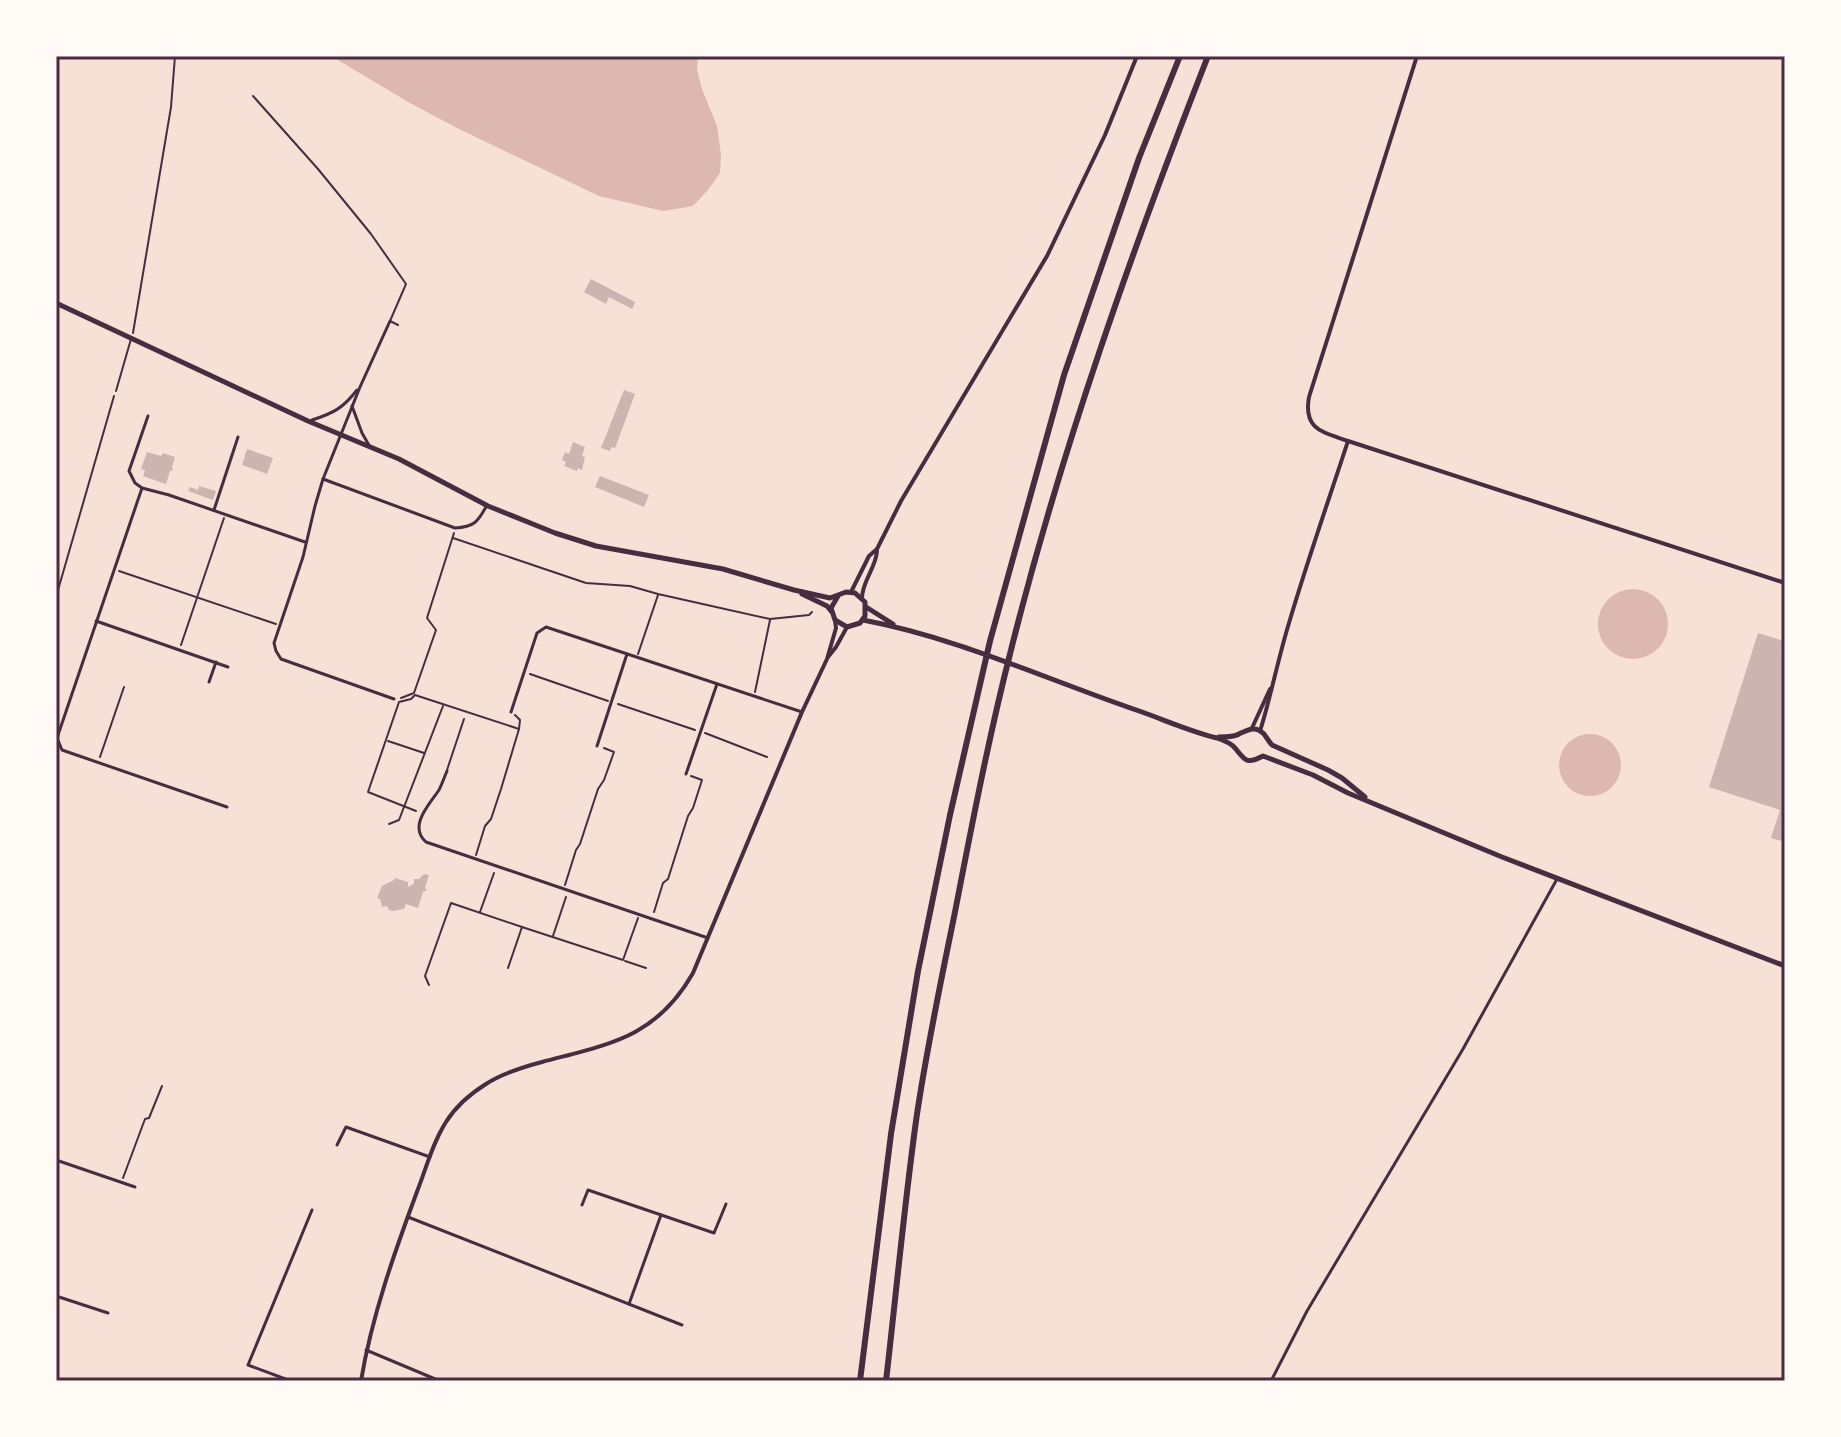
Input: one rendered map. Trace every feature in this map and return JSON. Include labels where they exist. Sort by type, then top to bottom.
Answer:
[{"type":"highway","points":[[860,1381],[891,1134],[918,971],[990,641],[1064,375],[1139,158],[1180,56]]},
{"type":"highway","points":[[886,1381],[917,1120],[959,889],[1011,649],[1088,383],[1208,56]]},
{"type":"main road","points":[[56,303],[308,421],[399,459],[487,505],[555,533],[596,546],[723,569],[830,598],[851,592],[862,598],[866,607],[898,626]]},
{"type":"main road","points":[[794,590],[827,606],[835,620],[847,627],[863,620],[866,607]]},
{"type":"main road","points":[[832,612],[832,603],[838,596]]},
{"type":"main road","points":[[863,620],[898,626],[953,644],[1217,738],[1235,747],[1239,755],[1248,760],[1263,756],[1268,742]]},
{"type":"main road","points":[[1235,747],[1238,736],[1246,729],[1260,731],[1268,742],[1342,778],[1372,803]]},
{"type":"main road","points":[[1217,738],[1238,736]]},
{"type":"main road","points":[[1263,756],[1557,879],[1785,966]]},
{"type":"street","points":[[862,598],[877,549],[901,501],[1047,256],[1105,135],[1137,56]]},
{"type":"street","points":[[1417,56],[1309,397],[1308,417],[1313,426],[1348,441],[1785,583]]},
{"type":"street","points":[[390,321],[323,479],[303,557],[274,643],[281,659],[394,699]]},
{"type":"street","points":[[308,421],[334,413],[360,387]]},
{"type":"street","points":[[352,406],[370,447]]},
{"type":"street","points":[[148,416],[129,471],[135,483],[142,488],[305,542]]},
{"type":"street","points":[[214,510],[238,437]]},
{"type":"street","points":[[1252,729],[1272,683],[1348,441]]},
{"type":"street","points":[[323,479],[455,528],[475,523],[487,505]]},
{"type":"street","points":[[142,488],[57,738],[62,750],[227,807]]},
{"type":"street","points":[[851,592],[869,556],[877,549]]},
{"type":"street","points":[[827,659],[836,628],[835,620]]},
{"type":"street","points":[[96,621],[228,667]]},
{"type":"street","points":[[511,712],[537,633],[546,627],[802,712]]},
{"type":"street","points":[[361,1381],[380,1299],[437,1138],[448,1120],[466,1099],[486,1083],[522,1068],[624,1038],[648,1026],[685,987],[802,712],[827,659],[847,627]]},
{"type":"street","points":[[597,746],[627,654]]},
{"type":"street","points":[[209,682],[216,662]]},
{"type":"street","points":[[1260,731],[1272,683]]},
{"type":"street","points":[[686,774],[717,684]]},
{"type":"street","points":[[447,771],[423,814],[418,831],[422,839],[708,938]]},
{"type":"street","points":[[1271,1381],[1307,1311],[1463,1049],[1557,879]]},
{"type":"street","points":[[337,1145],[346,1127],[430,1157]]},
{"type":"street","points":[[56,1160],[135,1187]]},
{"type":"street","points":[[582,1205],[588,1190],[714,1233],[726,1204]]},
{"type":"street","points":[[291,1381],[248,1365],[312,1210]]},
{"type":"street","points":[[629,1304],[661,1215]]},
{"type":"street","points":[[408,1217],[682,1325]]},
{"type":"street","points":[[56,1296],[108,1313]]},
{"type":"street","points":[[366,1350],[440,1381]]},
{"type":"lane","points":[[253,96],[354,212],[406,284],[390,321],[398,325]]},
{"type":"lane","points":[[116,391],[131,338]]},
{"type":"lane","points":[[447,771],[464,719]]},
{"type":"path","points":[[131,338],[171,107],[175,56]]},
{"type":"path","points":[[56,597],[116,391]]},
{"type":"path","points":[[179,650],[225,514]]},
{"type":"path","points":[[394,699],[414,693],[436,630],[427,618],[455,528]]},
{"type":"path","points":[[453,538],[586,583],[630,586],[770,619],[809,615],[812,612]]},
{"type":"path","points":[[114,569],[280,626]]},
{"type":"path","points":[[637,657],[658,594]]},
{"type":"path","points":[[754,696],[770,619]]},
{"type":"path","points":[[523,672],[767,757]]},
{"type":"path","points":[[98,762],[124,687]]},
{"type":"path","points":[[423,814],[368,792],[399,702],[415,695],[519,729]]},
{"type":"path","points":[[389,824],[399,820],[444,704]]},
{"type":"path","points":[[475,859],[519,729],[520,720],[511,712]]},
{"type":"path","points":[[387,740],[425,753]]},
{"type":"path","points":[[552,937],[598,789],[614,752],[597,746]]},
{"type":"path","points":[[651,919],[702,780],[686,774]]},
{"type":"path","points":[[480,913],[496,867]]},
{"type":"path","points":[[429,985],[425,976],[451,903],[646,968]]},
{"type":"path","points":[[623,960],[639,915]]},
{"type":"path","points":[[508,968],[522,927]]},
{"type":"path","points":[[122,1183],[145,1119],[149,1118],[162,1086]]},
{"type":"shaded area","points":[[331,56],[698,56],[697,70],[702,89],[717,126],[720,173],[693,206],[663,211],[599,196],[457,128]]},
{"type":"shaded area","points":[[1633,589],[1658,599],[1668,624],[1658,649],[1633,659],[1608,649],[1598,624],[1608,599]]},
{"type":"shaded area","points":[[1584,734],[1596,734],[1612,743],[1619,753],[1619,777],[1612,787],[1596,796],[1584,796],[1564,782],[1559,771],[1559,759],[1573,739]]},
{"type":"building","points":[[591,279],[635,302],[632,309],[609,297],[606,304],[584,292]]},
{"type":"building","points":[[624,390],[635,394],[615,448],[611,447],[610,451],[601,448]]},
{"type":"building","points":[[573,442],[585,447],[582,470],[564,466],[566,462],[562,460],[565,452],[569,454]]},
{"type":"building","points":[[247,449],[273,458],[267,474],[242,465]]},
{"type":"building","points":[[147,452],[175,457],[166,484],[143,476],[145,470],[141,469]]},
{"type":"building","points":[[600,476],[649,495],[644,507],[595,487]]},
{"type":"building","points":[[199,486],[216,491],[213,500],[188,491],[190,487],[198,490]]},
{"type":"building","points":[[1758,633],[1784,641],[1781,653],[1785,655],[1785,842],[1771,838],[1780,810],[1709,787]]},
{"type":"building","points":[[429,875],[427,890],[423,892],[418,908],[406,904],[404,909],[393,911],[387,906],[382,907],[377,898],[382,886],[395,878],[408,882],[408,887],[414,884],[414,879]]}]
